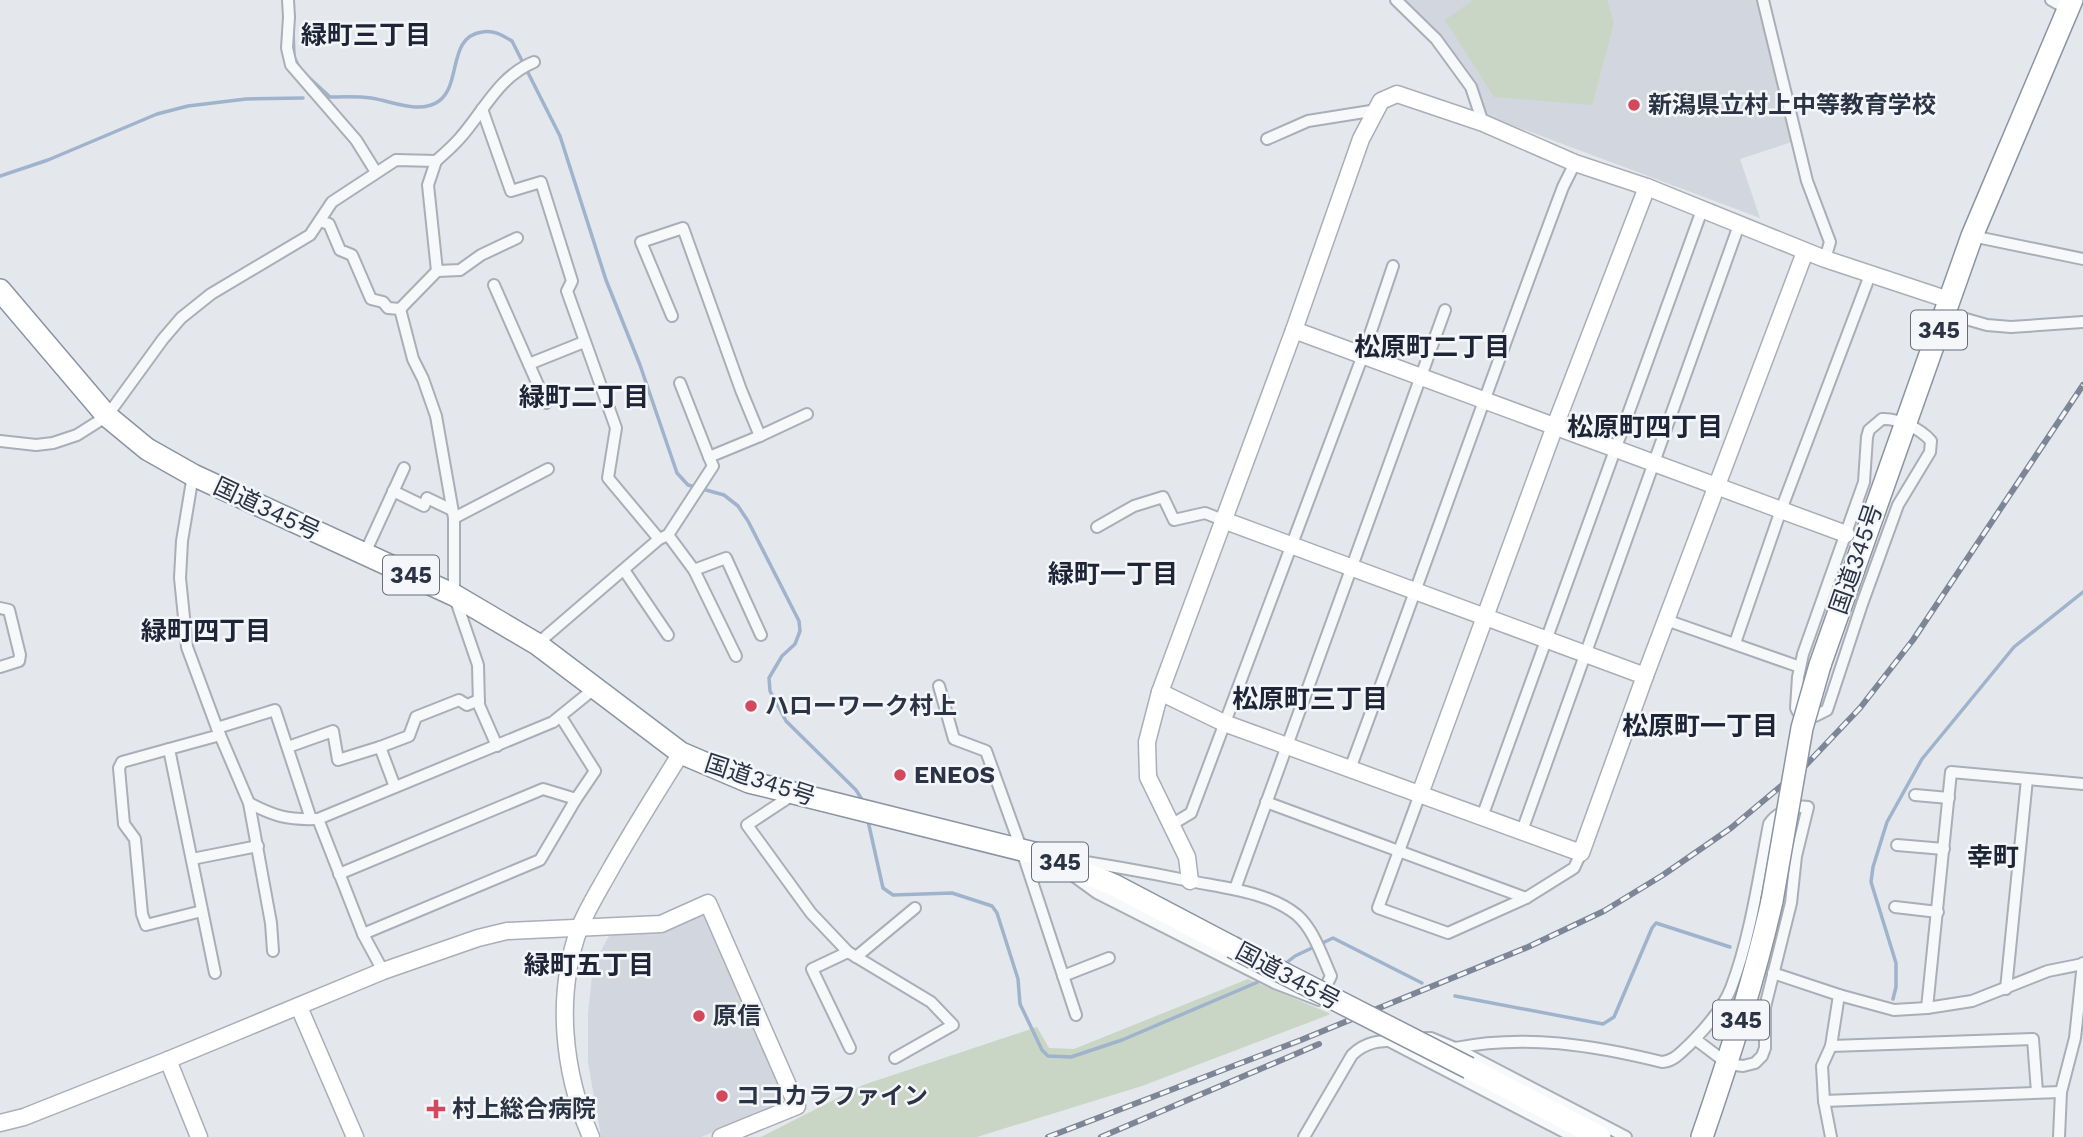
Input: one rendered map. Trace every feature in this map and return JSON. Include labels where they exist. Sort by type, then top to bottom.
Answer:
[{"type":"highway","name":"国道345号","points":[[1702,1137],[1728,1064],[1758,962],[1772,901],[1810,666],[2063,3]]},
{"type":"highway","name":"国道345号","points":[[0,290],[107,416],[147,449],[194,475],[454,595],[537,644],[681,753],[749,782],[1046,856],[1116,886],[1600,1137]]},
{"type":"street","points":[[288,0],[287,48],[291,65],[356,140],[376,172]]},
{"type":"street","points":[[1396,0],[1436,39],[1471,87],[1483,123]]},
{"type":"street","points":[[1763,0],[1807,181],[1830,242],[1825,259]]},
{"type":"street","points":[[438,271],[428,184],[436,161],[460,138],[519,68],[534,62]]},
{"type":"street","points":[[1190,881],[1187,857],[1148,777],[1147,742],[1160,692],[1294,330],[1361,139],[1381,101],[1397,94],[1483,123],[1575,163],[1647,187],[1805,252],[1870,275],[1987,325],[2011,327],[2083,322]]},
{"type":"street","points":[[482,109],[511,191],[541,182],[572,281],[567,291],[616,428],[608,478],[694,570],[736,656]]},
{"type":"street","points":[[1268,139],[1307,121],[1377,110]]},
{"type":"street","points":[[0,441],[36,445],[53,443],[77,435],[107,416],[181,318],[211,294],[310,235],[332,202],[396,160],[436,161]]},
{"type":"street","points":[[1349,769],[1416,591],[1483,400],[1563,187],[1575,163]]},
{"type":"street","points":[[1647,187],[1555,426],[1378,908],[1448,933],[1527,898],[1574,868],[1805,252]]},
{"type":"street","points":[[1482,817],[1702,210]]},
{"type":"street","points":[[320,220],[329,224],[340,250],[352,255],[371,299],[383,302],[388,308],[400,309],[438,271],[460,270],[481,255],[517,238]]},
{"type":"street","points":[[1522,831],[1739,225]]},
{"type":"street","points":[[672,316],[641,242],[682,228],[760,436]]},
{"type":"street","points":[[1972,236],[2083,259]]},
{"type":"street","points":[[1171,825],[1191,813],[1363,355],[1393,266]]},
{"type":"street","points":[[1735,643],[1781,510],[1870,275]]},
{"type":"street","points":[[494,285],[546,403]]},
{"type":"street","points":[[400,309],[413,359],[436,416],[453,514],[454,595],[478,665],[479,700],[496,746]]},
{"type":"street","points":[[1235,889],[1445,310]]},
{"type":"street","points":[[1294,330],[1846,534]]},
{"type":"street","points":[[529,364],[584,342]]},
{"type":"street","points":[[537,644],[664,537],[713,466],[680,383]]},
{"type":"street","points":[[709,457],[807,414]]},
{"type":"street","points":[[1882,419],[1889,419],[1928,437],[1931,441],[1930,452],[1898,505],[1827,710],[1815,716],[1798,712],[1796,708],[1846,534],[1864,482],[1867,437],[1870,430],[1882,419]]},
{"type":"street","points":[[365,554],[404,468]]},
{"type":"street","points":[[453,514],[548,469]]},
{"type":"street","points":[[194,475],[182,541],[180,578],[187,647],[249,803],[271,923],[273,951]]},
{"type":"street","points":[[394,491],[424,506],[427,498],[453,514]]},
{"type":"street","points":[[1097,527],[1134,506],[1163,497],[1174,520],[1205,513],[1645,676]]},
{"type":"street","points":[[694,570],[726,558],[761,635]]},
{"type":"street","points":[[624,570],[668,635]]},
{"type":"street","points":[[0,608],[9,610],[20,655],[15,663],[0,667]]},
{"type":"street","points":[[1666,620],[1810,666]]},
{"type":"street","points":[[939,686],[954,739],[986,751],[1076,1015]]},
{"type":"street","points":[[249,803],[269,814],[292,820],[314,819],[561,717],[595,688]]},
{"type":"street","points":[[1160,692],[1224,723],[1581,853]]},
{"type":"street","points":[[288,747],[332,731],[338,760],[409,736],[416,717],[459,700],[467,705],[479,700]]},
{"type":"street","points":[[202,911],[146,925],[142,914],[135,839],[124,824],[119,768],[122,762],[169,749],[275,710],[314,819],[363,934],[383,971]]},
{"type":"street","points":[[363,934],[540,860],[595,771],[561,717]]},
{"type":"street","points":[[380,747],[395,787]]},
{"type":"street","points":[[169,749],[215,973]]},
{"type":"street","points":[[591,1137],[574,1091],[566,1032],[568,976],[580,926],[627,840],[681,753]]},
{"type":"street","points":[[1927,1008],[1951,772],[2083,785]]},
{"type":"street","points":[[2006,989],[2026,779]]},
{"type":"street","points":[[339,874],[543,789],[576,799]]},
{"type":"street","points":[[794,794],[747,825],[811,913],[852,955],[931,1002],[953,1025],[895,1058]]},
{"type":"street","points":[[1915,795],[1949,798]]},
{"type":"street","points":[[1266,802],[1527,898]]},
{"type":"street","points":[[1455,1048],[1502,1041],[1580,1044],[1665,1062],[1674,1058],[1695,1039],[1730,989],[1748,924],[1769,824],[1778,814],[1800,806],[1808,807],[1797,856],[1791,903],[1765,1007],[1765,1048],[1762,1056],[1755,1063],[1743,1066],[1728,1064],[1695,1039]]},
{"type":"street","points":[[1897,845],[1944,849]]},
{"type":"street","points":[[192,859],[258,846]]},
{"type":"street","points":[[1046,856],[1138,869],[1235,889],[1280,905],[1298,916],[1314,937],[1331,976],[1319,1000],[1275,983],[1097,893],[1046,856]]},
{"type":"street","points":[[0,1123],[24,1117],[383,971],[478,937],[507,931],[661,924],[708,904],[797,1106],[720,1137]]},
{"type":"street","points":[[1895,907],[1938,912]]},
{"type":"street","points":[[850,1048],[812,970],[852,955],[915,908]]},
{"type":"street","points":[[1063,976],[1109,958]]},
{"type":"street","points":[[1773,973],[1894,1010],[1972,1001],[2048,971],[2083,964],[2078,1049],[2061,1092],[2059,1137]]},
{"type":"street","points":[[1831,1137],[1824,1101],[1822,1066],[1831,1046],[1839,995]]},
{"type":"street","points":[[299,1006],[355,1137]]},
{"type":"street","points":[[1306,1136],[1352,1055],[1360,1047],[1372,1042],[1432,1038],[1626,1137]]},
{"type":"street","points":[[1831,1046],[2033,1039],[2037,1092]]},
{"type":"street","points":[[1388,1041],[1555,1133],[1574,1137]]},
{"type":"street","points":[[167,1060],[198,1137]]},
{"type":"street","points":[[1824,1101],[2061,1092]]},
{"type":"shaded area","name":"新潟県立村上中等教育学校","points":[[1399,0],[1759,0],[1795,141],[1740,159],[1760,218],[1485,115],[1478,96]]},
{"type":"shaded area","points":[[702,913],[707,915],[783,1096],[780,1105],[701,1137],[601,1137],[588,1062],[588,1014],[593,966],[610,934]]},
{"type":"green space","points":[[1473,0],[1607,0],[1614,23],[1592,105],[1494,97],[1445,20]]},
{"type":"green space","points":[[1248,979],[1331,1014],[1142,1086],[977,1137],[761,1137],[863,1085],[1037,1027],[1049,1048],[1074,1049]]},
{"type":"waterway","points":[[293,30],[294,57],[299,67]]},
{"type":"waterway","points":[[327,97],[366,97],[415,107],[431,105],[446,93],[459,52],[471,36],[490,32],[512,41],[560,136],[606,280],[640,365],[677,473],[688,485],[724,495],[738,506],[799,621],[800,631],[795,644],[782,656],[769,678],[770,691],[786,721],[856,790],[864,803]]},
{"type":"waterway","points":[[306,75],[329,96]]},
{"type":"waterway","points":[[0,176],[48,160],[157,114],[188,106],[246,99],[303,98]]},
{"type":"waterway","points":[[1893,999],[1896,963],[1871,882],[1887,822],[1922,759],[2014,647],[2083,592]]},
{"type":"waterway","points":[[868,821],[883,888],[893,895],[952,893],[992,906],[997,913],[1018,979],[1020,1004],[1042,1050],[1048,1056],[1071,1057],[1122,1040],[1265,979]]},
{"type":"waterway","points":[[1455,996],[1603,1024],[1614,1017],[1656,923],[1730,947]]},
{"type":"waterway","points":[[1285,964],[1295,956],[1333,938],[1422,983]]},
{"type":"railway","points":[[1048,1137],[1301,1040],[1528,947],[1604,911],[1663,875],[1731,828],[1805,766],[1860,708],[1913,640],[2083,385]]},
{"type":"railway","points":[[1101,1137],[1319,1044]]},
{"type":"place","name":"新潟県立村上中等教育学校","points":[[1634,105]]},
{"type":"place","name":"ハローワーク村上","points":[[751,706]]},
{"type":"place","name":"ENEOS","points":[[900,775]]},
{"type":"place","name":"原信","points":[[699,1016]]},
{"type":"place","name":"ココカラファイン","points":[[722,1096]]},
{"type":"place","name":"村上総合病院","points":[[436,1109]]},
{"type":"district","name":"緑町三丁目","points":[[366,35]]},
{"type":"district","name":"松原町二丁目","points":[[1432,347]]},
{"type":"district","name":"緑町二丁目","points":[[584,397]]},
{"type":"district","name":"松原町四丁目","points":[[1645,427]]},
{"type":"district","name":"緑町一丁目","points":[[1113,574]]},
{"type":"district","name":"緑町四丁目","points":[[206,631]]},
{"type":"district","name":"松原町三丁目","points":[[1310,699]]},
{"type":"district","name":"松原町一丁目","points":[[1700,726]]},
{"type":"district","name":"幸町","points":[[1993,857]]},
{"type":"district","name":"緑町五丁目","points":[[589,965]]}]
